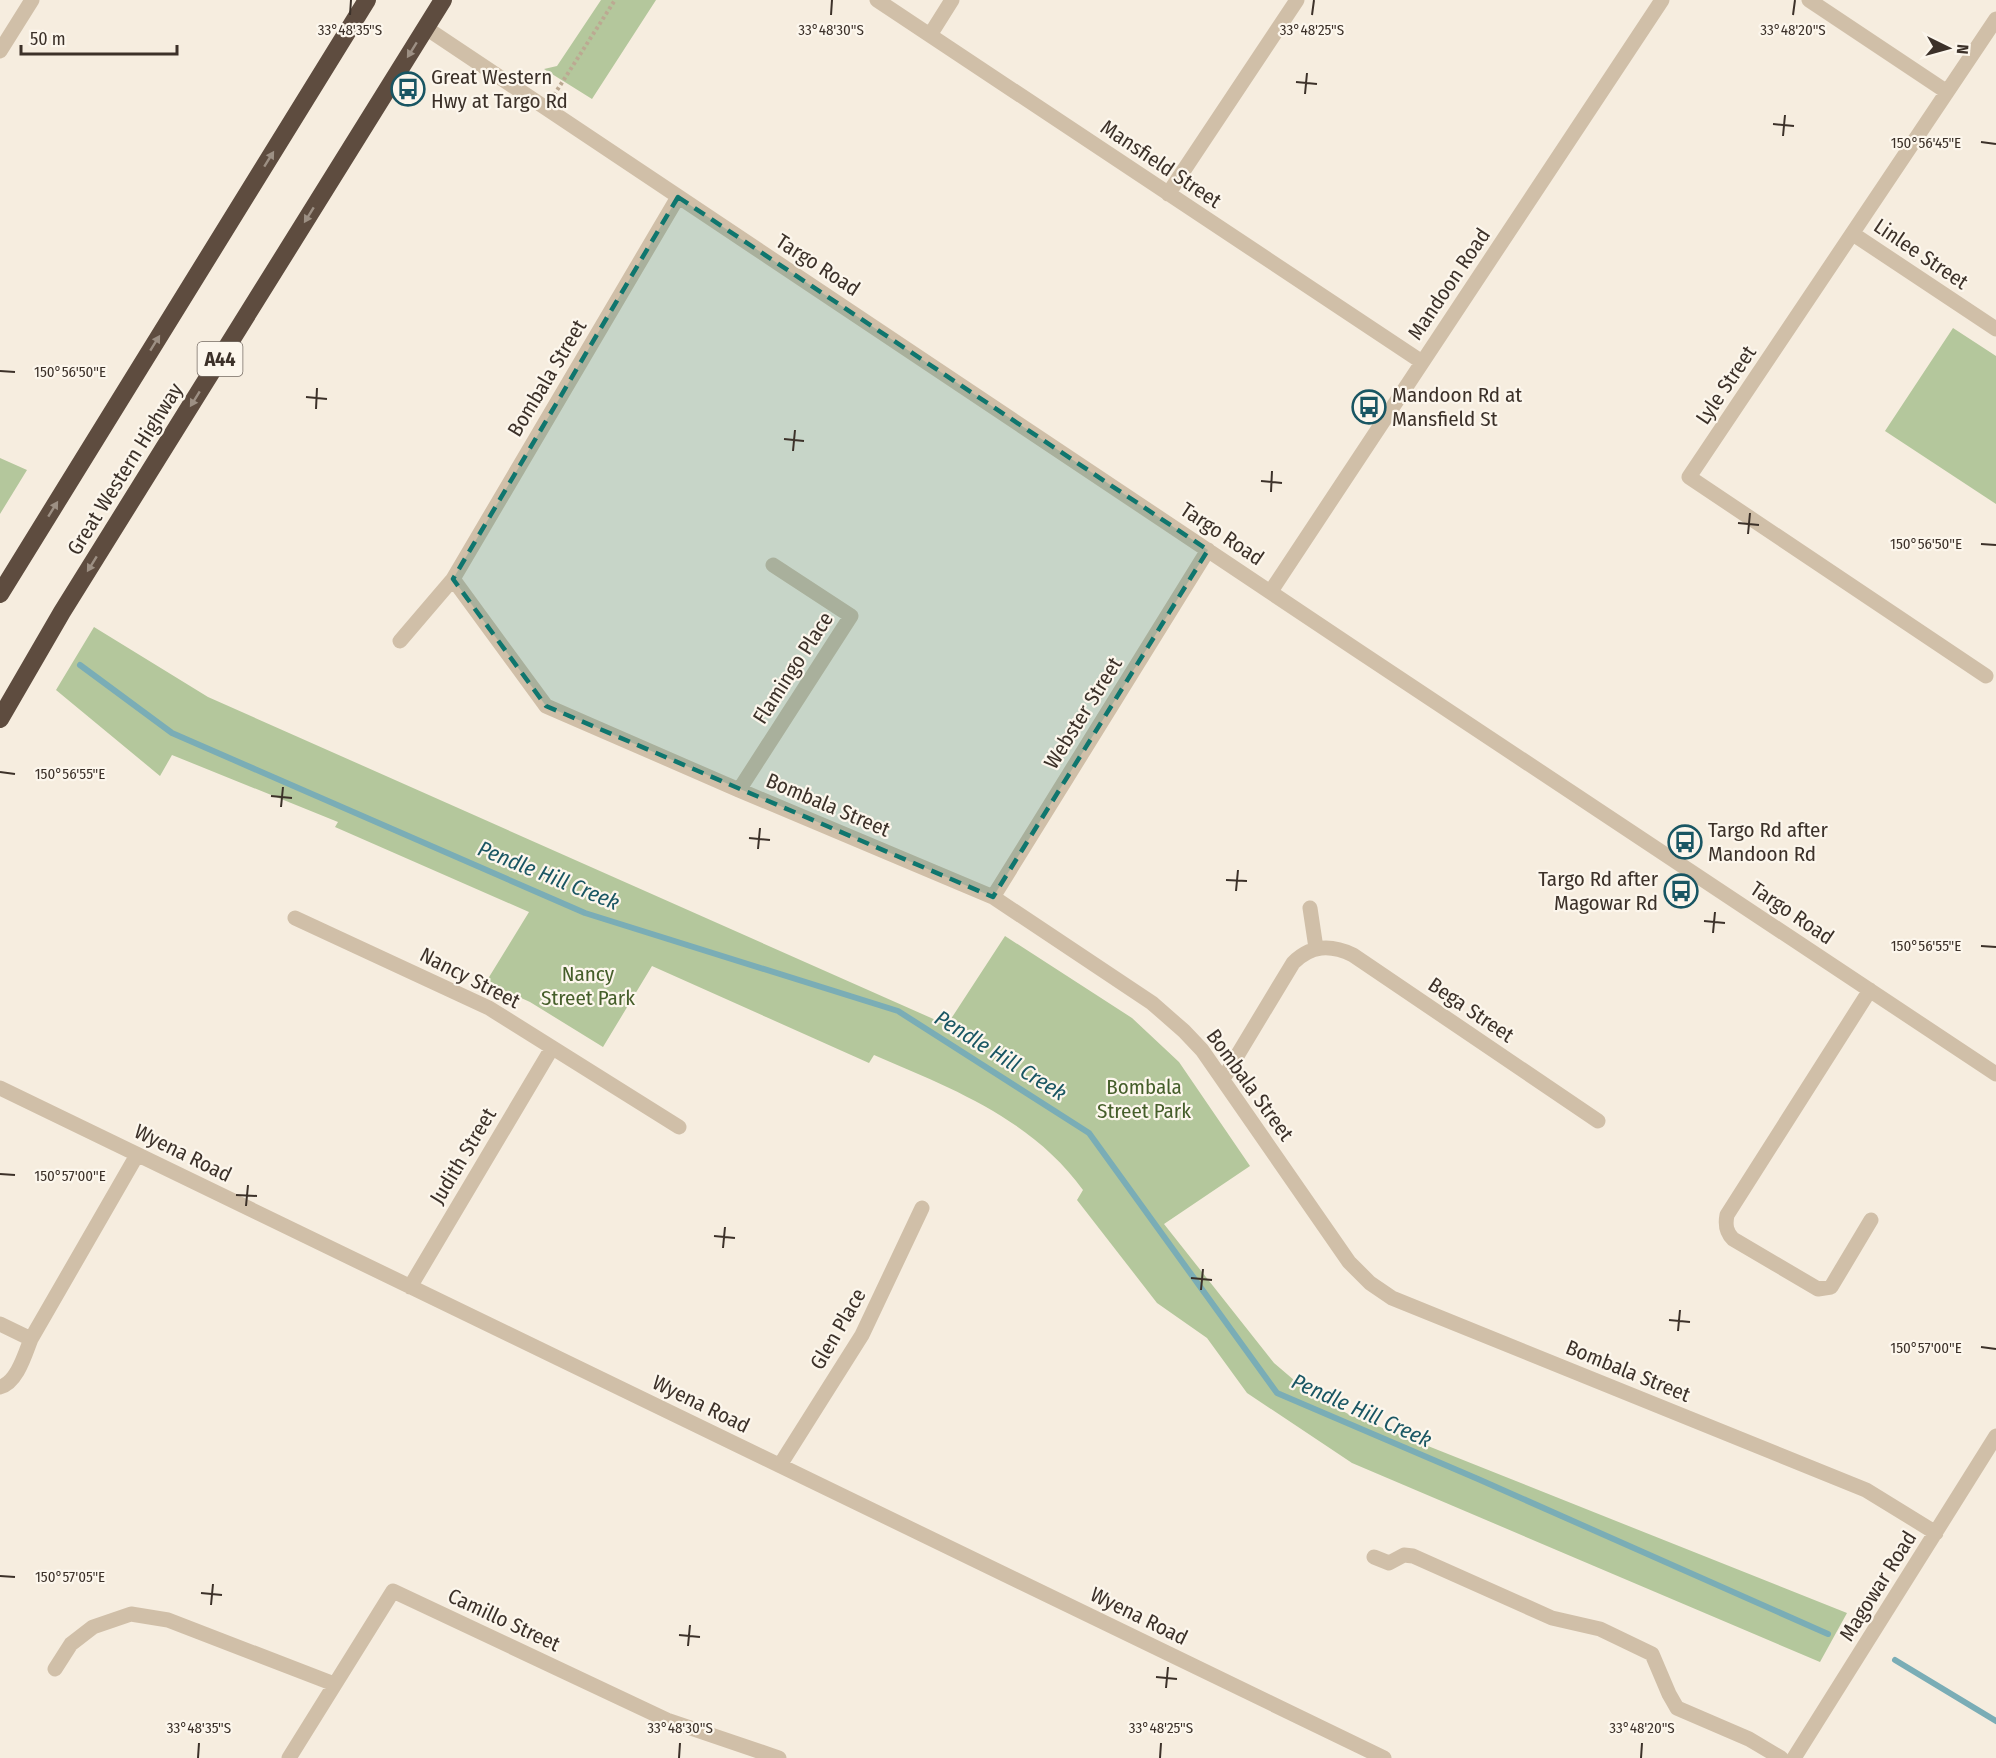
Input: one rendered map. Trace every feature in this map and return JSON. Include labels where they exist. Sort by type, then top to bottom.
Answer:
[{"type":"highway","name":"Great Western Highway","points":[[0,594],[367,0]]},
{"type":"highway","name":"Great Western Highway","points":[[0,719],[62,612],[443,0]]},
{"type":"street","points":[[0,51],[32,0]]},
{"type":"street","name":"Mansfield Street","points":[[878,0],[1422,362]]},
{"type":"street","points":[[930,35],[952,0]]},
{"type":"street","points":[[1168,194],[1297,0]]},
{"type":"street","name":"Mandoon Road","points":[[1271,591],[1662,0]]},
{"type":"street","points":[[1809,0],[1947,92]]},
{"type":"street","name":"Lyle Street","points":[[1986,676],[1689,477],[1996,19]]},
{"type":"street","name":"Targo Road","points":[[426,28],[1996,1074]]},
{"type":"street","name":"Bombala Street","points":[[400,641],[453,579],[678,197]]},
{"type":"street","name":"Linlee Street","points":[[1853,234],[1996,329]]},
{"type":"street","name":"Webster Street","points":[[993,897],[1208,550]]},
{"type":"street","name":"Flamingo Place","points":[[739,790],[851,616],[774,565]]},
{"type":"street","name":"Bombala Street","points":[[453,579],[546,706],[993,897],[1152,1003],[1202,1050],[1339,1250],[1365,1278],[1392,1298],[1866,1490],[1936,1533]]},
{"type":"street","points":[[1222,1079],[1293,963],[1307,951],[1316,948],[1310,908]]},
{"type":"street","name":"Nancy Street","points":[[295,918],[489,1008],[679,1127]]},
{"type":"street","name":"Bega Street","points":[[1316,948],[1331,947],[1353,955],[1598,1121]]},
{"type":"street","points":[[1870,990],[1727,1215],[1726,1223],[1728,1233],[1733,1239],[1818,1289],[1822,1289],[1831,1287],[1872,1220]]},
{"type":"street","name":"Judith Street","points":[[410,1287],[552,1048]]},
{"type":"street","name":"Wyena Road","points":[[0,1088],[1384,1758]]},
{"type":"street","points":[[0,1387],[7,1384],[21,1364],[31,1339],[137,1155]]},
{"type":"street","name":"Glen Place","points":[[780,1465],[862,1335],[922,1208]]},
{"type":"street","points":[[0,1324],[31,1339]]},
{"type":"street","name":"Magowar Road","points":[[1794,1758],[1996,1437]]},
{"type":"street","points":[[1374,1557],[1389,1563],[1404,1555],[1413,1556],[1552,1618],[1600,1629],[1652,1654],[1677,1708],[1749,1739],[1781,1758]]},
{"type":"street","name":"Camillo Street","points":[[289,1758],[393,1591],[667,1720],[779,1758]]},
{"type":"street","points":[[55,1669],[72,1644],[93,1627],[131,1614],[168,1620],[334,1684]]},
{"type":"path","points":[[545,108],[615,0]]},
{"type":"highlighted area","points":[[678,197],[1208,550],[993,897],[546,706],[453,579]]},
{"type":"green space","points":[[601,0],[656,0],[592,99],[544,69],[557,66]]},
{"type":"green space","points":[[1953,328],[1996,356],[1996,504],[1885,431]]},
{"type":"green space","points":[[0,458],[27,470],[0,514]]},
{"type":"green space","points":[[94,627],[208,697],[947,1025],[1005,936],[1132,1018],[1179,1062],[1250,1166],[1164,1224],[1274,1363],[1308,1392],[1350,1415],[1847,1613],[1820,1662],[1352,1463],[1247,1393],[1207,1338],[1157,1303],[1077,1200],[1083,1190],[1063,1165],[1015,1125],[961,1093],[874,1055],[869,1063],[652,966],[603,1047],[530,1002],[486,982],[529,912],[335,827],[338,822],[172,755],[160,776],[56,690]]},
{"type":"waterway","name":"Pendle Hill Creek","points":[[80,665],[172,733],[585,913],[898,1011],[1089,1133],[1277,1393],[1828,1634]]},
{"type":"waterway","points":[[1895,1660],[1996,1721]]},
{"type":"place","name":"Great Western Hwy at Targo Rd","points":[[408,89]]},
{"type":"place","name":"Mandoon Rd at Mansfield St","points":[[1369,407]]},
{"type":"place","name":"Targo Rd after Mandoon Rd","points":[[1685,842]]},
{"type":"place","name":"Targo Rd after Magowar Rd","points":[[1681,891]]},
{"type":"park label","name":"Nancy Street Park","points":[[588,986]]},
{"type":"park label","name":"Bombala Street Park","points":[[1144,1099]]}]
